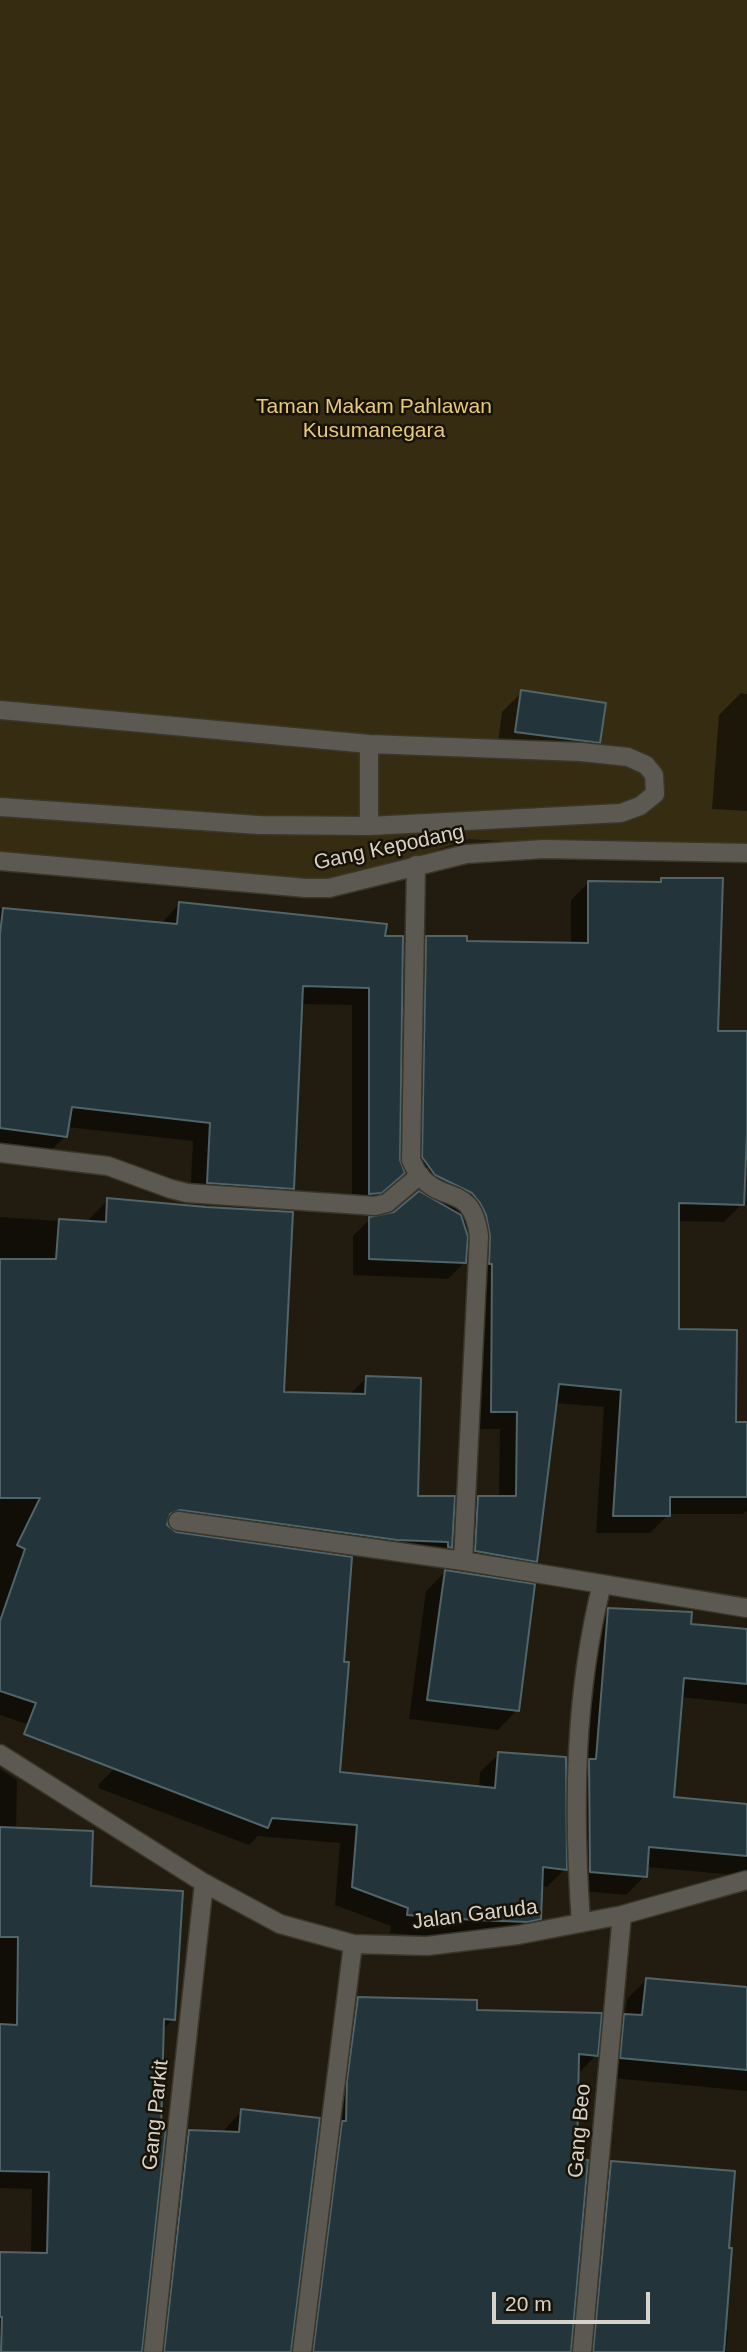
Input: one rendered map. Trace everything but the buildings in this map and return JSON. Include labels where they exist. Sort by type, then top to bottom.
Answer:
[{"type":"street","points":[[0,710],[369,744],[580,752],[628,757],[646,765],[654,775],[656,786],[655,794],[648,801],[621,813],[369,826],[258,825],[0,807]]},
{"type":"street","points":[[369,744],[369,826]]},
{"type":"street","name":"Gang Kepodang","points":[[0,861],[329,888],[466,853],[544,849],[747,853]]},
{"type":"street","points":[[416,865],[411,1160],[420,1175],[435,1188],[465,1202],[473,1210],[479,1236],[463,1561]]},
{"type":"street","points":[[0,1153],[108,1166],[187,1193],[375,1206],[387,1203],[420,1175]]},
{"type":"street","points":[[178,1521],[463,1561],[747,1608]]},
{"type":"street","points":[[581,1923],[576,1848],[580,1716],[591,1627],[602,1584]]},
{"type":"street","name":"Jalan Garuda","points":[[0,1754],[204,1883],[280,1924],[354,1944],[427,1946],[518,1935],[622,1915],[747,1880]]},
{"type":"street","name":"Gang Parkit","points":[[153,2352],[204,1883]]},
{"type":"street","name":"Gang Beo","points":[[582,2352],[622,1915]]},
{"type":"street","points":[[302,2352],[354,1944]]},
{"type":"green space","name":"Taman Makam Pahlawan Kusumanegara","points":[[0,0],[747,0],[747,856],[468,839],[337,885],[0,861]]}]
